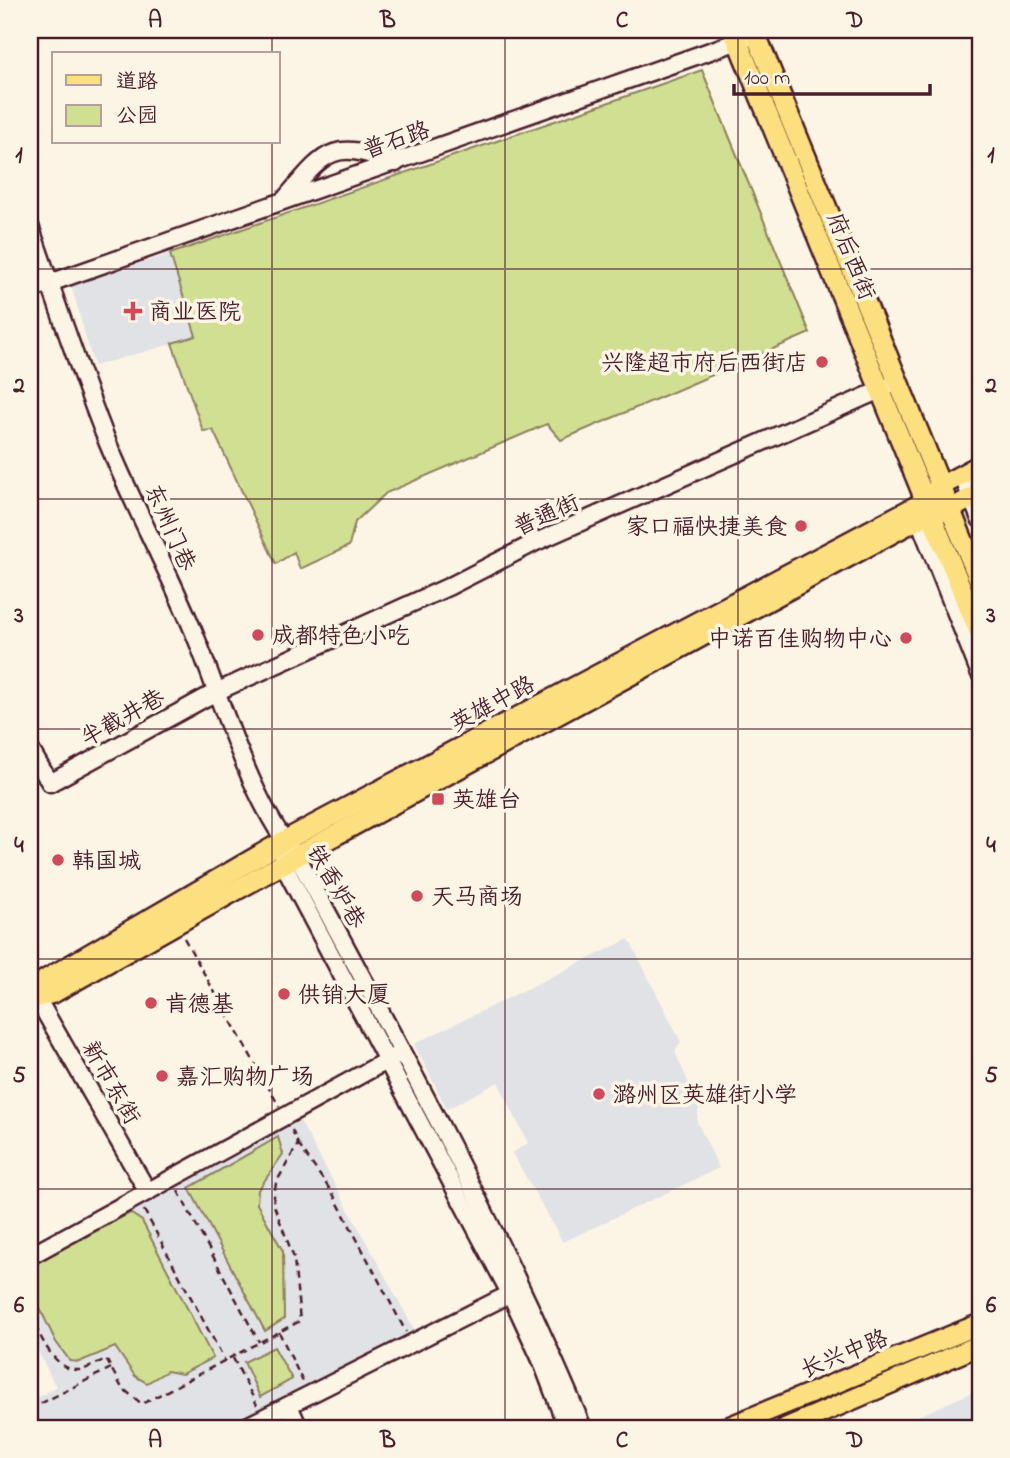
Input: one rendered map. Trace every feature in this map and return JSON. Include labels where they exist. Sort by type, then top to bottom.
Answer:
[{"type":"main road","name":"府后西街","points":[[745,34],[889,386],[933,506]]},
{"type":"main road","name":"英雄中路","points":[[32,993],[53,993],[177,926],[290,860],[933,506],[962,475],[980,465]]},
{"type":"main road","name":"英雄中路","points":[[32,993],[45,980],[284,841],[933,506],[976,495]]},
{"type":"main road","points":[[933,506],[980,582]]},
{"type":"main road","points":[[933,506],[980,634]]},
{"type":"main road","name":"长兴中路","points":[[726,1428],[980,1324]]},
{"type":"main road","name":"长兴中路","points":[[786,1428],[980,1345]]},
{"type":"street","name":"普石路","points":[[30,289],[396,163],[745,34]]},
{"type":"street","points":[[282,202],[315,164],[332,152],[359,150],[396,163]]},
{"type":"street","name":"东州门巷","points":[[30,226],[107,442],[199,644],[216,692],[284,841]]},
{"type":"street","name":"普通街","points":[[216,692],[450,586],[536,542],[889,386]]},
{"type":"street","points":[[962,475],[976,495],[980,519]]},
{"type":"street","points":[[933,506],[980,674]]},
{"type":"street","name":"半截井巷","points":[[30,749],[50,783],[216,692]]},
{"type":"street","name":"铁香炉巷","points":[[284,841],[290,860],[517,1291],[583,1428]]},
{"type":"street","name":"新市东街","points":[[32,993],[143,1195]]},
{"type":"street","points":[[30,1256],[395,1056]]},
{"type":"street","points":[[243,1428],[290,1408],[517,1291]]},
{"type":"street","name":"铁香炉巷","points":[[517,1291],[567,1428]]},
{"type":"street","points":[[290,1408],[299,1428]]},
{"type":"path","points":[[177,926],[298,1144],[333,1194],[413,1345]]},
{"type":"path","points":[[30,1315],[54,1357],[65,1367],[81,1370],[106,1359],[122,1388],[142,1404],[300,1321],[294,1258],[273,1202],[276,1183],[298,1144]]},
{"type":"path","points":[[171,1179],[259,1342]]},
{"type":"path","points":[[143,1195],[226,1362]]},
{"type":"path","points":[[279,1332],[311,1397]]},
{"type":"path","points":[[233,1358],[264,1419]]},
{"type":"path","points":[[30,1409],[111,1368]]},
{"type":"shaded area","name":"商业医院","points":[[170,254],[196,337],[94,366],[71,285]]},
{"type":"shaded area","name":"潞州区英雄街小学","points":[[629,939],[681,1042],[675,1052],[699,1106],[697,1122],[719,1168],[563,1242],[512,1153],[528,1143],[498,1082],[447,1109],[414,1044]]},
{"type":"shaded area","points":[[300,1121],[415,1331],[288,1398],[223,1428],[30,1428],[30,1402],[56,1387],[30,1335],[30,1264]]},
{"type":"shaded area","points":[[980,1389],[980,1428],[891,1428]]},
{"type":"green space","points":[[702,70],[810,333],[561,440],[547,424],[386,493],[355,522],[349,546],[300,569],[294,552],[276,564],[213,430],[203,431],[172,343],[196,336],[170,254]]},
{"type":"green space","points":[[278,1137],[283,1154],[258,1190],[257,1204],[283,1251],[284,1319],[265,1331],[189,1188]]},
{"type":"green space","points":[[130,1213],[142,1221],[213,1358],[182,1374],[167,1371],[147,1383],[135,1376],[115,1347],[79,1362],[70,1361],[56,1342],[30,1288],[30,1266]]},
{"type":"green space","points":[[274,1347],[292,1379],[260,1397],[244,1362]]},
{"type":"place","name":"商业医院","points":[[133,311]]},
{"type":"place","name":"兴隆超市府后西街店","points":[[822,362]]},
{"type":"place","name":"家口福快捷美食","points":[[801,526]]},
{"type":"place","name":"成都特色小吃","points":[[258,635]]},
{"type":"place","name":"中诺百佳购物中心","points":[[906,638]]},
{"type":"place","name":"英雄台","points":[[438,799]]},
{"type":"place","name":"韩国城","points":[[58,860]]},
{"type":"place","name":"天马商场","points":[[417,896]]},
{"type":"place","name":"供销大厦","points":[[284,994]]},
{"type":"place","name":"肯德基","points":[[151,1003]]},
{"type":"place","name":"嘉汇购物广场","points":[[162,1076]]},
{"type":"place","name":"潞州区英雄街小学","points":[[599,1094]]}]
